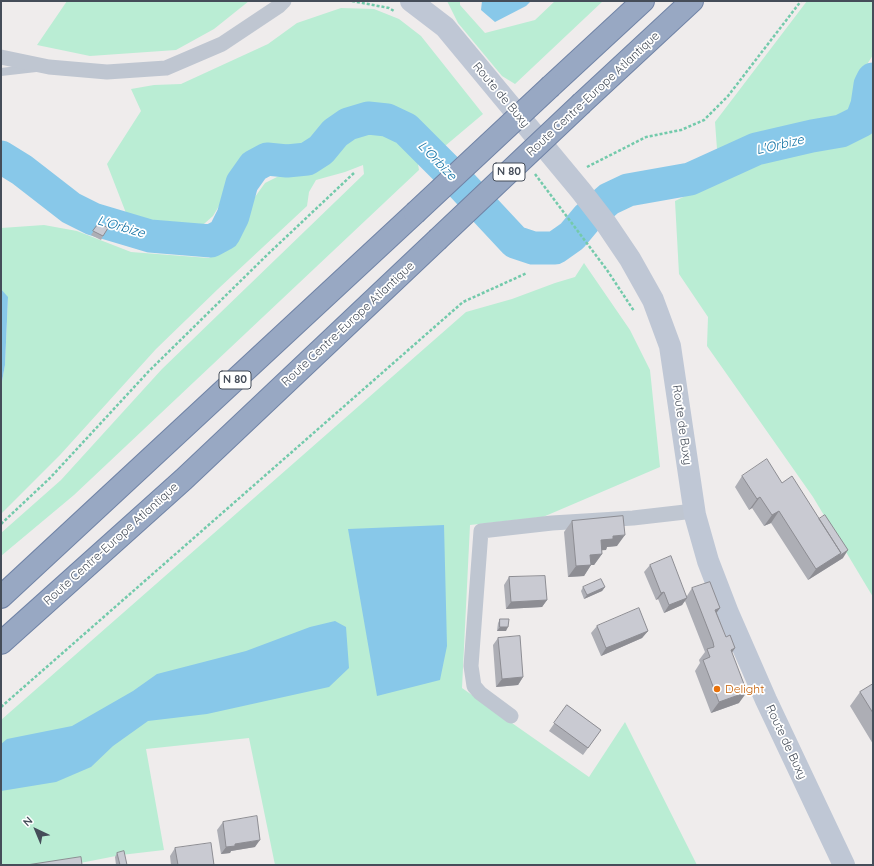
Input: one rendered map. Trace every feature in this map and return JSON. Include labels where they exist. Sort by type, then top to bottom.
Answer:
[{"type":"highway","name":"N 80","points":[[1,597],[643,1]]},
{"type":"highway","name":"Route Centre-Europe Atlantique","points":[[1,643],[184,479],[692,1]]},
{"type":"main road","points":[[434,1],[445,27]]},
{"type":"main road","points":[[403,6],[445,27]]},
{"type":"main road","name":"Route de Buxy","points":[[445,27],[575,183],[605,222],[630,259],[653,300],[670,346],[694,510],[708,561],[766,700],[844,865]]},
{"type":"street","points":[[1,57],[48,67],[107,72],[166,68],[222,44],[285,3]]},
{"type":"street","points":[[511,716],[480,693],[474,686],[471,666],[481,531],[552,523],[633,518],[694,510]]},
{"type":"lane","points":[[1,72],[48,67]]},
{"type":"lane","points":[[1,586],[55,547]]},
{"type":"path","points":[[352,1],[389,8],[403,6]]},
{"type":"path","points":[[575,183],[646,137],[681,130],[704,120],[728,96],[801,1]]},
{"type":"path","points":[[1,524],[50,478],[150,371],[267,255],[355,172]]},
{"type":"path","points":[[534,172],[607,270],[637,315]]},
{"type":"path","points":[[1,707],[463,302],[527,274]]},
{"type":"green space","points":[[67,1],[249,1],[214,29],[176,50],[90,56],[37,45]]},
{"type":"green space","points":[[447,1],[460,1],[460,5],[485,33],[535,20],[555,1],[603,1],[515,84],[502,76],[458,23]]},
{"type":"green space","points":[[807,1],[873,1],[873,55],[856,82],[858,105],[850,113],[836,120],[790,134],[753,140],[717,149],[715,122]]},
{"type":"green space","points":[[341,8],[374,9],[399,19],[421,36],[483,114],[445,146],[392,107],[368,105],[355,109],[334,124],[317,141],[299,147],[265,147],[245,160],[232,177],[225,196],[213,216],[197,230],[170,228],[151,223],[126,213],[107,164],[141,111],[131,89],[154,85],[181,84],[268,44],[297,23]]},
{"type":"green space","points":[[873,119],[873,597],[813,497],[707,346],[708,317],[679,274],[675,201],[746,167],[817,145],[848,142],[865,133]]},
{"type":"green space","points":[[378,127],[397,134],[416,152],[419,170],[74,495],[1,556],[1,533],[61,480],[162,369],[364,174],[363,165],[316,180],[309,192],[307,206],[156,349],[60,455],[1,514],[1,387],[5,365],[8,298],[1,289],[1,228],[44,225],[77,231],[131,252],[209,258],[228,247],[239,231],[247,208],[265,183],[283,174],[320,162],[360,128]]},
{"type":"green space","points":[[584,263],[630,330],[650,370],[660,467],[543,517],[470,525],[462,688],[589,777],[625,722],[697,865],[275,865],[249,738],[146,749],[164,850],[121,855],[70,865],[1,865],[1,720],[466,312],[512,299],[575,277]]},
{"type":"water","points":[[482,1],[531,1],[526,6],[495,22],[481,10]]},
{"type":"water","points":[[1,289],[8,297],[5,365],[1,387]]},
{"type":"water","points":[[444,525],[447,646],[440,680],[377,696],[348,529]]},
{"type":"water","points":[[335,621],[346,627],[349,668],[329,687],[207,714],[148,721],[113,746],[91,767],[56,782],[1,791],[1,744],[7,739],[72,726],[133,691],[157,674],[246,651],[310,627]]},
{"type":"building","points":[[99,223],[108,228],[103,236],[93,231]]},
{"type":"building","points":[[767,459],[782,483],[792,476],[841,553],[816,569],[779,511],[772,515],[760,497],[757,499],[742,476]]},
{"type":"building","points":[[825,515],[848,550],[839,556],[841,553],[819,519]]},
{"type":"building","points":[[623,516],[625,535],[613,536],[613,539],[601,540],[602,554],[590,555],[591,565],[576,566],[572,521]]},
{"type":"building","points":[[671,556],[687,598],[669,605],[664,592],[661,593],[650,565]]},
{"type":"building","points":[[545,576],[547,600],[511,602],[509,577]]},
{"type":"building","points":[[601,579],[605,587],[587,595],[583,587]]},
{"type":"building","points":[[710,582],[720,608],[715,610],[726,637],[730,635],[735,648],[731,650],[747,692],[719,702],[703,660],[710,657],[707,649],[714,647],[713,642],[692,588]]},
{"type":"building","points":[[639,608],[648,631],[606,648],[597,626]]},
{"type":"building","points":[[500,619],[509,619],[508,627],[500,627]]},
{"type":"building","points":[[520,636],[523,677],[502,679],[498,638]]},
{"type":"building","points":[[873,684],[873,713],[860,692]]},
{"type":"building","points":[[567,705],[601,730],[588,748],[554,723]]},
{"type":"building","points":[[257,816],[260,840],[226,847],[223,822]]},
{"type":"building","points":[[211,843],[214,865],[178,865],[175,848]]},
{"type":"building","points":[[124,851],[127,865],[120,865],[117,853]]},
{"type":"building","points":[[81,857],[82,865],[27,865]]},
{"type":"waterway","name":"L'Orbize","points":[[1,157],[22,170],[71,208],[93,219],[150,236],[211,241],[224,234],[233,216],[242,183],[254,166],[267,159],[287,161],[307,159],[321,150],[335,133],[348,124],[368,118],[387,120],[406,129],[459,182],[515,242],[533,248],[555,248],[572,236],[587,218],[609,199],[628,190],[690,179],[756,149],[841,131],[861,121],[867,105],[870,85],[873,79]]},
{"type":"place","name":"Delight","points":[[717,689]]}]
